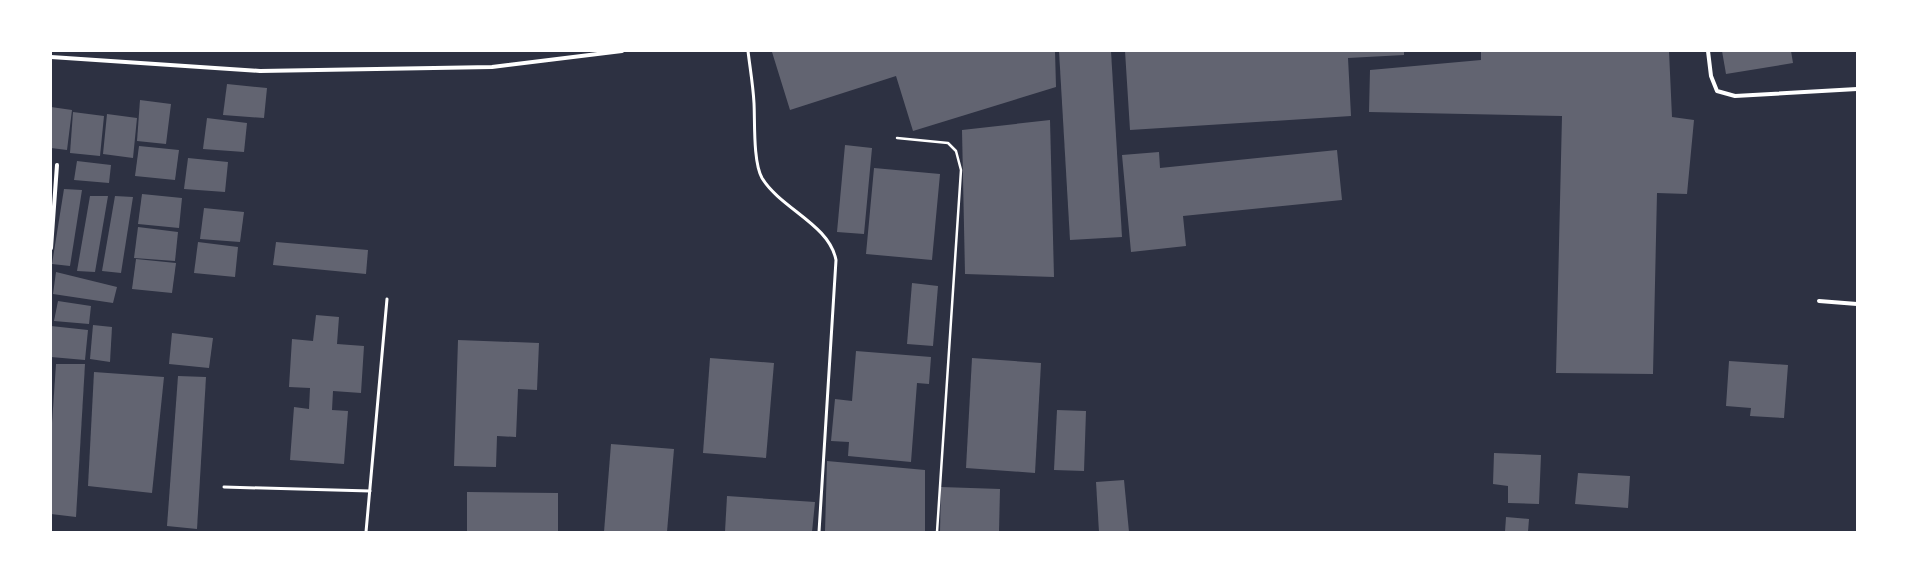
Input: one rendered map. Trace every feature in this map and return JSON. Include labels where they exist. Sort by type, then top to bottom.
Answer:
[{"type":"street","points":[[51,57],[260,71],[492,67],[622,51]]},
{"type":"street","points":[[1708,51],[1711,76],[1717,91],[1735,96],[1857,89]]},
{"type":"street","points":[[51,248],[57,165]]},
{"type":"street","points":[[1819,301],[1857,304]]},
{"type":"lane","points":[[748,51],[754,101],[755,150],[762,177],[779,197],[827,239],[834,250],[836,260],[819,532]]},
{"type":"lane","points":[[366,532],[387,299]]},
{"type":"lane","points":[[224,487],[370,491]]},
{"type":"path","points":[[897,138],[948,143],[956,151],[960,170],[937,532]]},
{"type":"building","points":[[1055,51],[1056,87],[913,131],[896,76],[790,110],[772,52]]},
{"type":"building","points":[[1059,51],[1111,51],[1122,237],[1070,240]]},
{"type":"building","points":[[1125,51],[1404,51],[1404,55],[1348,58],[1351,116],[1130,130]]},
{"type":"building","points":[[1481,51],[1669,51],[1672,117],[1694,120],[1687,194],[1657,193],[1653,374],[1556,373],[1562,116],[1369,112],[1370,70],[1481,60]]},
{"type":"building","points":[[1722,51],[1791,51],[1793,63],[1726,74]]},
{"type":"building","points":[[227,84],[267,88],[264,118],[223,115]]},
{"type":"building","points":[[140,100],[171,104],[166,144],[137,141]]},
{"type":"building","points":[[51,107],[72,110],[67,150],[51,148]]},
{"type":"building","points":[[73,112],[104,116],[100,156],[70,153]]},
{"type":"building","points":[[107,114],[137,118],[133,158],[103,154]]},
{"type":"building","points":[[207,118],[247,123],[244,152],[203,149]]},
{"type":"building","points":[[1050,120],[1054,277],[965,274],[962,130]]},
{"type":"building","points":[[845,145],[872,148],[864,234],[837,232]]},
{"type":"building","points":[[139,146],[179,150],[175,180],[135,176]]},
{"type":"building","points":[[1337,150],[1342,200],[1183,216],[1186,246],[1131,252],[1122,155],[1159,152],[1160,168]]},
{"type":"building","points":[[188,158],[228,162],[225,192],[184,189]]},
{"type":"building","points":[[77,161],[111,165],[109,183],[74,180]]},
{"type":"building","points":[[874,168],[940,174],[932,260],[866,254]]},
{"type":"building","points":[[64,189],[82,190],[70,266],[52,264]]},
{"type":"building","points":[[142,194],[182,198],[179,228],[138,224]]},
{"type":"building","points":[[90,196],[108,196],[95,272],[77,271]]},
{"type":"building","points":[[115,196],[133,197],[121,273],[102,271]]},
{"type":"building","points":[[204,208],[244,212],[240,242],[200,239]]},
{"type":"building","points":[[138,227],[178,232],[175,261],[134,258]]},
{"type":"building","points":[[198,242],[238,247],[235,277],[194,273]]},
{"type":"building","points":[[276,242],[368,250],[366,274],[273,265]]},
{"type":"building","points":[[136,259],[176,263],[172,293],[132,289]]},
{"type":"building","points":[[56,272],[117,287],[113,303],[53,294]]},
{"type":"building","points":[[912,283],[938,286],[933,346],[907,344]]},
{"type":"building","points":[[58,301],[91,306],[89,324],[54,321]]},
{"type":"building","points":[[316,315],[339,317],[337,344],[364,346],[361,393],[333,391],[332,410],[348,411],[344,464],[290,460],[294,407],[309,409],[310,388],[289,387],[292,339],[313,341]]},
{"type":"building","points":[[93,325],[112,327],[110,362],[90,359]]},
{"type":"building","points":[[51,326],[88,330],[85,360],[51,357]]},
{"type":"building","points":[[172,333],[213,338],[209,368],[169,364]]},
{"type":"building","points":[[458,340],[539,343],[537,390],[518,389],[516,437],[497,436],[496,467],[454,466]]},
{"type":"building","points":[[856,351],[931,357],[929,384],[917,383],[911,462],[848,456],[849,442],[831,441],[835,399],[852,401]]},
{"type":"building","points":[[710,358],[774,363],[766,458],[703,453]]},
{"type":"building","points":[[972,358],[1041,363],[1035,473],[966,468]]},
{"type":"building","points":[[1729,361],[1788,365],[1784,418],[1750,416],[1751,408],[1726,406]]},
{"type":"building","points":[[56,364],[85,364],[76,517],[51,514],[51,438]]},
{"type":"building","points":[[94,372],[164,377],[152,493],[88,486]]},
{"type":"building","points":[[178,376],[206,377],[197,529],[167,526]]},
{"type":"building","points":[[1057,410],[1086,411],[1084,471],[1054,470]]},
{"type":"building","points":[[611,444],[674,449],[667,532],[604,532]]},
{"type":"building","points":[[1494,453],[1541,455],[1539,504],[1508,503],[1508,486],[1493,484]]},
{"type":"building","points":[[827,461],[925,470],[925,532],[825,532]]},
{"type":"building","points":[[1578,473],[1630,476],[1628,508],[1575,504]]},
{"type":"building","points":[[1124,480],[1129,532],[1099,532],[1096,482]]},
{"type":"building","points":[[941,487],[1000,489],[999,532],[940,532]]},
{"type":"building","points":[[467,492],[558,493],[558,532],[467,532]]},
{"type":"building","points":[[727,496],[815,502],[812,532],[725,532]]},
{"type":"building","points":[[1506,517],[1529,519],[1528,532],[1505,532]]}]
